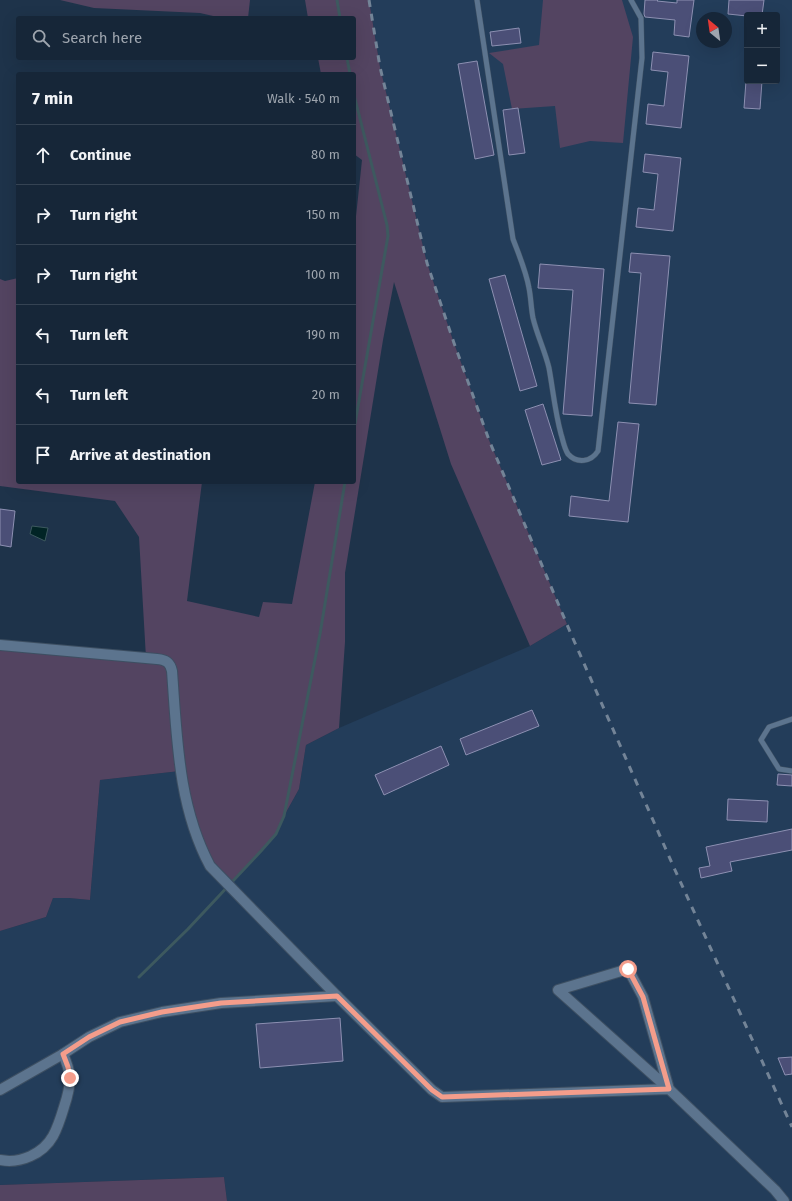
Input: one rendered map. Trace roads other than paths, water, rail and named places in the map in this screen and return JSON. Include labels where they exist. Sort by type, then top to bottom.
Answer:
[{"type":"street","points":[[0,645],[166,660],[170,664],[172,671],[179,761],[183,791],[191,820],[203,853],[210,866],[220,878],[249,905],[337,996],[432,1090],[442,1097],[669,1089]]},
{"type":"street","points":[[669,1089],[643,997],[628,969],[558,990],[669,1089],[775,1190],[784,1201]]},
{"type":"street","points":[[0,1090],[63,1054],[89,1037],[120,1022],[162,1012],[221,1003],[337,996]]},
{"type":"street","points":[[0,1160],[18,1161],[31,1156],[43,1148],[52,1137],[60,1119],[70,1078],[63,1054]]},
{"type":"lane","points":[[477,0],[513,239],[524,268],[533,317],[548,366],[555,412],[564,444],[567,453],[574,459],[583,461],[590,459],[598,451],[642,58],[641,18],[631,0]]},
{"type":"lane","points":[[792,719],[769,727],[761,740],[778,769],[792,771]]},
{"type":"waterway","points":[[337,0],[340,16]]},
{"type":"waterway","points":[[347,60],[350,72]]},
{"type":"waterway","points":[[356,103],[387,225],[388,236],[356,418]]},
{"type":"waterway","points":[[139,977],[188,929],[261,851],[276,834],[284,816],[320,634],[345,484]]},
{"type":"railway","points":[[369,0],[380,67],[427,263],[489,440],[571,634],[675,870],[792,1127]]}]
